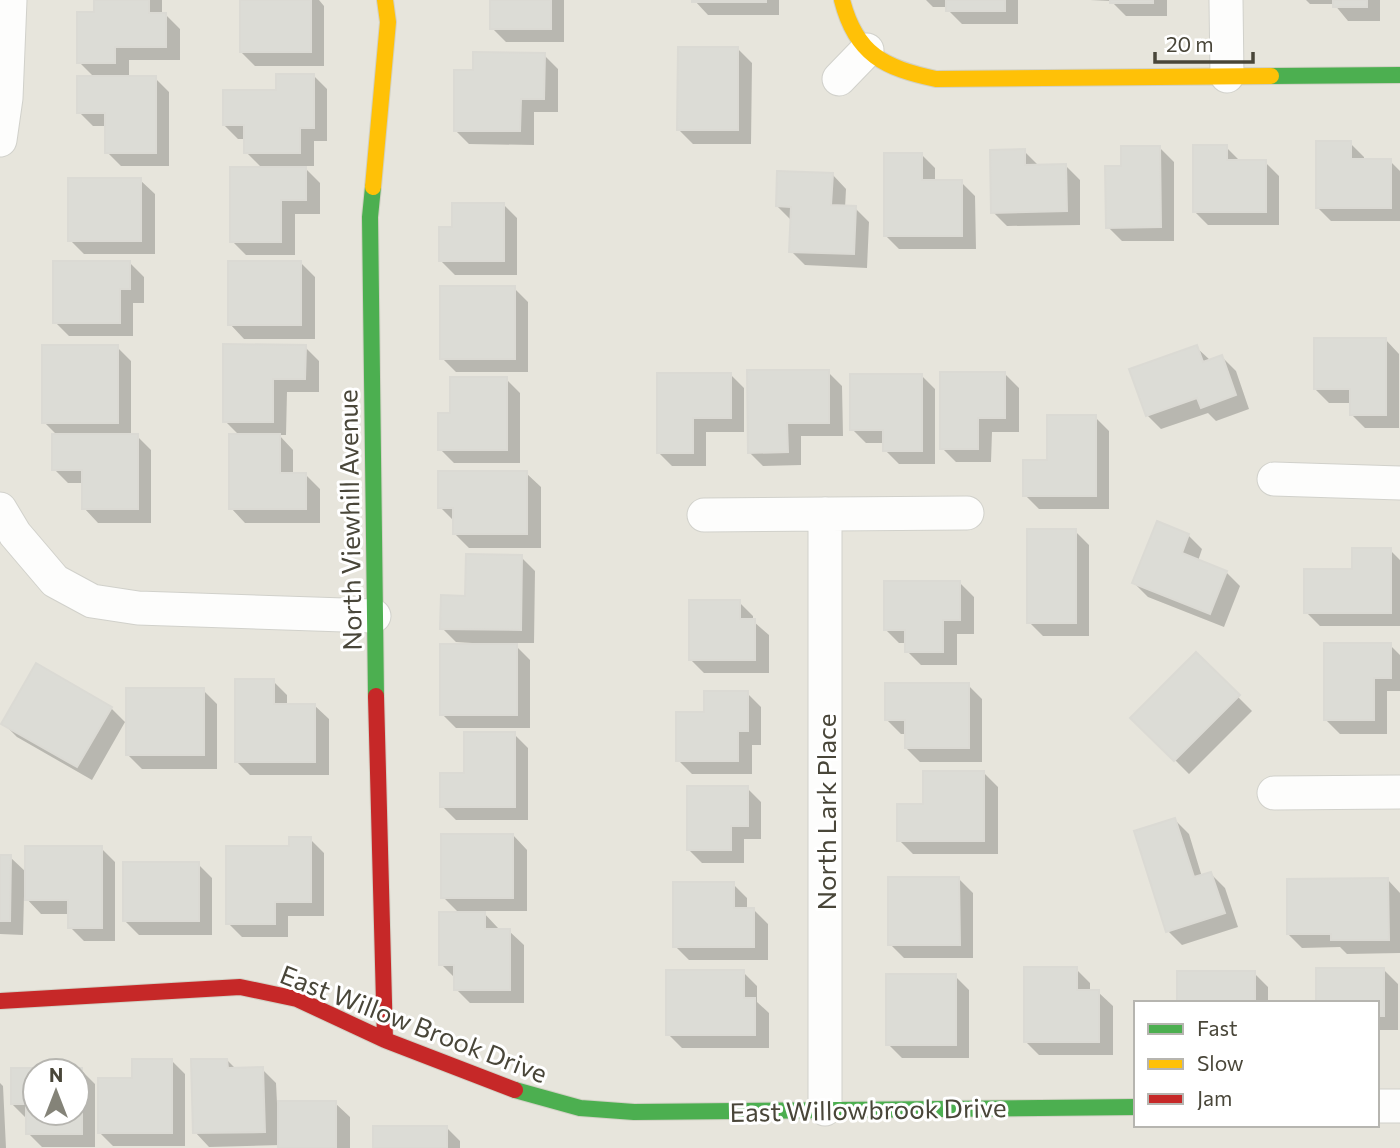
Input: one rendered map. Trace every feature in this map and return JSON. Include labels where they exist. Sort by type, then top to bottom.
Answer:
[{"type":"street","points":[[0,140],[6,98],[10,0]]},
{"type":"street","name":"North Viewhill Avenue","points":[[385,0],[388,22],[370,217],[374,616],[385,1040]]},
{"type":"street","points":[[842,0],[845,19],[867,50],[899,71],[936,79],[1400,75]]},
{"type":"street","points":[[1226,0],[1227,76]]},
{"type":"street","points":[[838,79],[867,50]]},
{"type":"street","points":[[1274,479],[1400,483]]},
{"type":"street","points":[[0,509],[15,534],[55,581],[92,601],[138,608],[374,616]]},
{"type":"street","points":[[704,515],[967,513]]},
{"type":"street","name":"North Lark Place","points":[[825,514],[825,1109]]},
{"type":"street","points":[[1274,793],[1400,792]]},
{"type":"street","name":"East Willow Brook Drive","points":[[0,1001],[240,987],[297,999],[385,1040],[524,1093],[580,1108],[600,1110]]},
{"type":"street","points":[[1379,1106],[1400,1106]]},
{"type":"street","name":"East Willowbrook Drive","points":[[600,1110],[634,1112],[1134,1107]]},
{"type":"shaded area","points":[[0,0],[1400,0],[1400,1148],[0,1148]]},
{"type":"building","points":[[94,0],[149,0],[149,13],[166,13],[166,47],[115,47],[115,63],[77,63],[77,12],[94,12]]},
{"type":"building","points":[[240,0],[311,0],[311,52],[240,52]]},
{"type":"building","points":[[490,0],[551,0],[551,29],[490,29]]},
{"type":"building","points":[[766,0],[766,2],[692,2]]},
{"type":"building","points":[[946,0],[1005,0],[1005,11],[946,11]]},
{"type":"building","points":[[1110,0],[1153,0],[1153,3],[1110,3]]},
{"type":"building","points":[[1333,0],[1367,0],[1367,7],[1333,7]]},
{"type":"building","points":[[678,47],[738,47],[738,130],[677,130]]},
{"type":"building","points":[[473,52],[545,53],[544,99],[521,99],[520,131],[454,131],[454,70],[473,70]]},
{"type":"building","points":[[276,74],[314,74],[314,128],[300,128],[300,153],[244,153],[244,125],[223,125],[223,90],[276,90]]},
{"type":"building","points":[[77,76],[156,76],[156,153],[105,153],[105,113],[77,113]]},
{"type":"building","points":[[1316,141],[1351,141],[1351,159],[1391,159],[1391,208],[1316,208]]},
{"type":"building","points":[[1193,145],[1227,145],[1227,160],[1266,160],[1266,212],[1193,212]]},
{"type":"building","points":[[1121,146],[1160,146],[1161,227],[1106,228],[1105,166],[1121,166]]},
{"type":"building","points":[[1025,149],[1025,165],[1066,164],[1067,211],[991,213],[990,150]]},
{"type":"building","points":[[884,153],[922,153],[922,180],[962,180],[962,236],[884,236]]},
{"type":"building","points":[[230,167],[306,167],[306,200],[281,200],[281,242],[230,242]]},
{"type":"building","points":[[777,171],[833,173],[831,205],[856,206],[854,254],[789,252],[791,207],[776,206]]},
{"type":"building","points":[[68,178],[141,178],[141,241],[68,241]]},
{"type":"building","points":[[452,203],[504,203],[504,261],[439,261],[439,227],[452,227]]},
{"type":"building","points":[[53,261],[130,261],[130,289],[120,289],[120,323],[53,323]]},
{"type":"building","points":[[228,261],[301,261],[301,325],[228,325]]},
{"type":"building","points":[[440,286],[515,286],[515,359],[440,359]]},
{"type":"building","points":[[1314,338],[1386,338],[1386,415],[1350,415],[1350,389],[1314,389]]},
{"type":"building","points":[[223,344],[306,345],[305,379],[273,379],[273,422],[223,422]]},
{"type":"building","points":[[42,345],[118,345],[118,423],[42,423]]},
{"type":"building","points":[[1197,345],[1203,362],[1222,355],[1236,395],[1201,408],[1197,398],[1146,416],[1129,369]]},
{"type":"building","points":[[747,370],[829,370],[829,423],[787,423],[788,452],[748,453]]},
{"type":"building","points":[[940,372],[1005,372],[1005,418],[978,418],[978,449],[940,449]]},
{"type":"building","points":[[657,373],[731,373],[731,418],[693,418],[693,453],[657,453]]},
{"type":"building","points":[[850,374],[922,374],[922,451],[883,451],[883,430],[850,430]]},
{"type":"building","points":[[450,377],[507,377],[507,450],[438,450],[438,413],[450,413]]},
{"type":"building","points":[[1047,415],[1096,415],[1096,496],[1023,496],[1023,460],[1047,460]]},
{"type":"building","points":[[52,434],[138,434],[138,509],[82,509],[82,470],[52,470]]},
{"type":"building","points":[[229,434],[280,434],[280,473],[306,473],[306,509],[229,509]]},
{"type":"building","points":[[438,471],[527,471],[527,534],[453,534],[453,508],[438,508]]},
{"type":"building","points":[[1157,521],[1189,534],[1182,553],[1227,571],[1210,614],[1132,583]]},
{"type":"building","points":[[1027,529],[1076,529],[1076,623],[1027,623]]},
{"type":"building","points":[[1352,548],[1391,548],[1391,613],[1304,613],[1304,569],[1352,569]]},
{"type":"building","points":[[466,554],[522,555],[521,630],[440,629],[441,595],[465,596]]},
{"type":"building","points":[[884,581],[960,581],[960,620],[943,620],[943,652],[905,652],[905,630],[884,630]]},
{"type":"building","points":[[689,600],[740,600],[740,619],[755,619],[755,660],[689,660]]},
{"type":"building","points":[[1324,643],[1391,643],[1391,678],[1374,678],[1374,720],[1324,720]]},
{"type":"building","points":[[440,644],[517,644],[517,715],[440,715]]},
{"type":"building","points":[[1196,652],[1240,695],[1174,761],[1130,718]]},
{"type":"building","points":[[36,663],[112,707],[77,767],[1,724]]},
{"type":"building","points":[[235,679],[274,679],[274,704],[315,704],[315,762],[235,762]]},
{"type":"building","points":[[885,683],[969,683],[969,748],[905,748],[905,720],[885,720]]},
{"type":"building","points":[[126,688],[204,688],[204,755],[126,755]]},
{"type":"building","points":[[704,691],[748,691],[748,731],[738,731],[738,761],[676,761],[676,712],[704,712]]},
{"type":"building","points":[[464,732],[515,732],[515,807],[440,807],[440,773],[464,773]]},
{"type":"building","points":[[923,771],[984,771],[984,841],[897,841],[897,804],[923,804]]},
{"type":"building","points":[[687,786],[748,786],[748,826],[731,826],[731,850],[687,850]]},
{"type":"building","points":[[1175,818],[1194,877],[1211,872],[1225,913],[1166,932],[1134,831]]},
{"type":"building","points":[[441,834],[513,834],[513,898],[441,898]]},
{"type":"building","points":[[289,837],[311,837],[311,902],[275,902],[275,924],[226,924],[226,846],[289,846]]},
{"type":"building","points":[[25,846],[102,846],[102,928],[68,928],[68,900],[25,900]]},
{"type":"building","points":[[0,855],[11,855],[10,921],[0,921]]},
{"type":"building","points":[[123,862],[199,862],[199,921],[123,921]]},
{"type":"building","points":[[888,877],[959,877],[960,945],[888,945]]},
{"type":"building","points":[[1388,878],[1389,940],[1331,940],[1331,934],[1287,934],[1287,879]]},
{"type":"building","points":[[673,882],[734,882],[734,908],[754,908],[754,947],[673,947]]},
{"type":"building","points":[[439,912],[485,912],[485,929],[510,929],[510,990],[454,990],[454,965],[439,965]]},
{"type":"building","points":[[1024,967],[1077,967],[1077,990],[1099,990],[1099,1042],[1024,1042]]},
{"type":"building","points":[[1316,968],[1384,968],[1384,1016],[1379,1016],[1379,1001],[1316,1001]]},
{"type":"building","points":[[666,970],[744,970],[744,998],[755,998],[755,1035],[666,1035]]},
{"type":"building","points":[[1177,971],[1255,971],[1255,1001],[1177,1001]]},
{"type":"building","points":[[886,974],[956,974],[956,1045],[886,1045]]},
{"type":"building","points":[[132,1059],[172,1059],[172,1133],[98,1133],[98,1078],[132,1078]]},
{"type":"building","points":[[191,1059],[227,1059],[228,1068],[263,1067],[265,1132],[193,1133]]},
{"type":"building","points":[[11,1068],[21,1068],[21,1104],[11,1104]]},
{"type":"building","points":[[278,1101],[336,1101],[336,1148],[278,1148]]},
{"type":"building","points":[[373,1126],[447,1126],[447,1148],[373,1148]]},
{"type":"building","points":[[26,1127],[82,1127],[82,1134],[26,1134]]},
{"type":"traffic: fast","points":[[1271,76],[1400,75]]},
{"type":"traffic: fast","points":[[373,187],[370,217],[376,696]]},
{"type":"traffic: fast","points":[[515,1090],[580,1108],[634,1112],[1134,1107]]},
{"type":"traffic: slow","points":[[373,187],[388,22],[385,0]]},
{"type":"traffic: slow","points":[[842,0],[855,34],[875,56],[902,70],[936,79],[1271,76]]},
{"type":"traffic: jam","points":[[376,696],[385,1040]]},
{"type":"traffic: jam","points":[[0,1001],[240,987],[297,999],[385,1040],[515,1090]]}]
